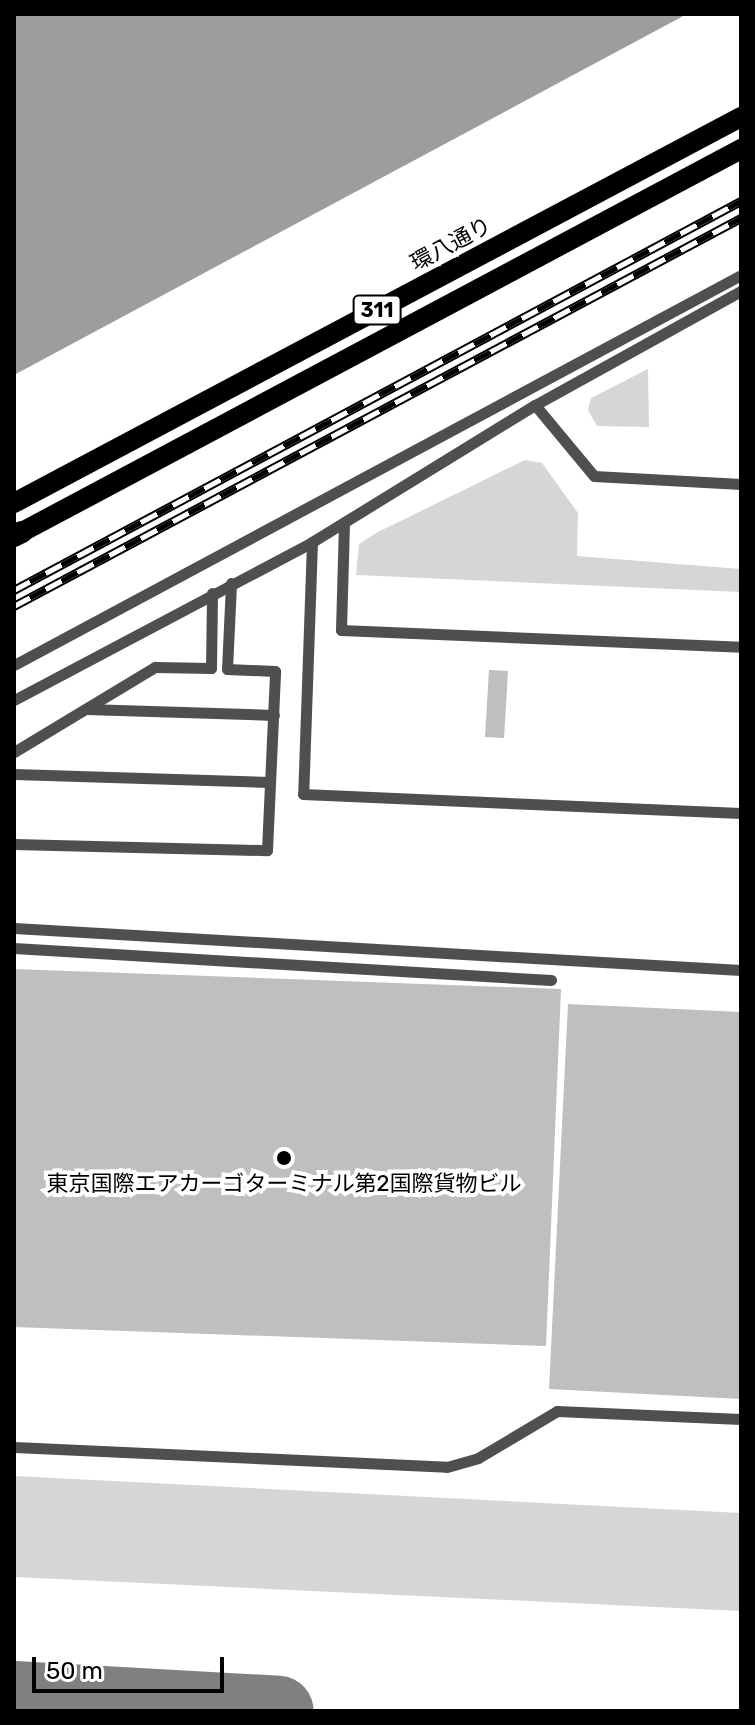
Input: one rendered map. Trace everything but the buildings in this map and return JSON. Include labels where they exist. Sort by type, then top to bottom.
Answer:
[{"type":"main road","name":"環八通り","points":[[14,503],[741,117]]},
{"type":"main road","name":"311","points":[[18,534],[741,149]]},
{"type":"lane","points":[[14,665],[741,275]]},
{"type":"lane","points":[[14,700],[312,542],[535,405],[741,291]]},
{"type":"lane","points":[[535,405],[594,476],[741,484]]},
{"type":"lane","points":[[344,523],[341,630],[741,647]]},
{"type":"lane","points":[[312,542],[303,794],[741,813]]},
{"type":"lane","points":[[14,844],[267,850],[275,671],[227,669],[231,583]]},
{"type":"lane","points":[[14,752],[155,667],[211,668],[212,593]]},
{"type":"lane","points":[[85,709],[274,715]]},
{"type":"lane","points":[[14,774],[270,782]]},
{"type":"lane","points":[[14,928],[741,970]]},
{"type":"lane","points":[[14,948],[551,980]]},
{"type":"lane","points":[[14,1447],[447,1467],[478,1458],[557,1411],[741,1419]]},
{"type":"shaded area","points":[[14,14],[687,14],[14,375]]},
{"type":"shaded area","points":[[648,369],[649,427],[597,426],[588,410],[591,398]]},
{"type":"shaded area","points":[[525,460],[542,463],[578,513],[577,556],[741,569],[741,592],[356,575],[359,544]]},
{"type":"shaded area","points":[[14,1476],[741,1513],[741,1611],[14,1577]]},
{"type":"taxiway","points":[[14,1696],[279,1711]]},
{"type":"railway","points":[[14,590],[741,201]]},
{"type":"railway","points":[[14,606],[741,218]]},
{"type":"place","name":"東京国際エアカーゴターミナル第2国際貨物ビル","points":[[284,1158]]}]
